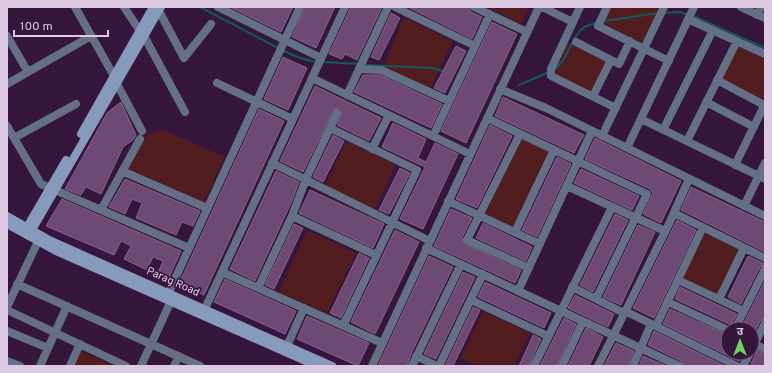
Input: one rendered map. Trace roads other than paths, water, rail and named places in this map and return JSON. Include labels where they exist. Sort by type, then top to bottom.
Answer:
[{"type":"street","points":[[75,7],[116,80],[141,135],[101,210]]},
{"type":"street","points":[[124,7],[142,34],[185,112]]},
{"type":"street","points":[[218,7],[282,46],[320,61]]},
{"type":"street","points":[[169,292],[300,7]]},
{"type":"street","points":[[204,312],[345,7]]},
{"type":"street","points":[[347,95],[388,7]]},
{"type":"street","points":[[394,7],[475,46]]},
{"type":"street","points":[[474,7],[527,32]]},
{"type":"street","points":[[372,366],[527,32],[541,7],[573,22]]},
{"type":"street","points":[[580,7],[551,72],[616,108]]},
{"type":"street","points":[[607,7],[600,23],[630,42],[669,60]]},
{"type":"street","points":[[741,7],[761,13]]},
{"type":"street","points":[[28,231],[158,8]]},
{"type":"street","points":[[158,8],[184,58],[211,24]]},
{"type":"street","points":[[602,136],[662,11]]},
{"type":"street","points":[[433,136],[490,14]]},
{"type":"street","points":[[627,148],[691,14],[713,30],[765,54]]},
{"type":"street","points":[[663,130],[713,30]]},
{"type":"street","points":[[7,36],[28,72]]},
{"type":"street","points":[[7,84],[92,36]]},
{"type":"street","points":[[687,141],[737,41]]},
{"type":"street","points":[[576,42],[619,64],[630,42]]},
{"type":"street","points":[[593,96],[611,60]]},
{"type":"street","points":[[361,65],[381,70],[449,101]]},
{"type":"street","points":[[312,78],[470,154]]},
{"type":"street","points":[[717,80],[765,104],[735,165]]},
{"type":"street","points":[[217,83],[293,119]]},
{"type":"street","points":[[500,90],[546,108],[765,216]]},
{"type":"street","points":[[706,102],[754,127]]},
{"type":"street","points":[[14,138],[76,104]]},
{"type":"street","points":[[258,288],[292,216],[306,179],[337,113]]},
{"type":"street","points":[[372,148],[389,115]]},
{"type":"street","points":[[487,118],[646,194],[596,299]]},
{"type":"street","points":[[641,119],[762,177]]},
{"type":"street","points":[[7,126],[41,184],[190,248]]},
{"type":"street","points":[[330,128],[417,170],[343,326]]},
{"type":"street","points":[[518,291],[592,131]]},
{"type":"street","points":[[520,134],[467,240],[529,268]]},
{"type":"street","points":[[515,232],[554,150]]},
{"type":"street","points":[[272,163],[392,222],[460,264],[678,366]]},
{"type":"street","points":[[744,206],[762,177],[765,163]]},
{"type":"street","points":[[122,171],[208,208]]},
{"type":"street","points":[[598,366],[674,213],[689,179]]},
{"type":"street","points":[[567,186],[665,231]]},
{"type":"street","points":[[448,201],[540,244]]},
{"type":"street","points":[[534,366],[612,207]]},
{"type":"street","points":[[674,213],[765,258]]},
{"type":"street","name":"Parag Road","points":[[7,216],[40,238],[169,292],[204,312],[317,366]]},
{"type":"street","points":[[292,216],[376,255]]},
{"type":"street","name":"Parag Road","points":[[7,224],[28,231]]},
{"type":"street","points":[[634,366],[641,349],[668,302],[703,227]]},
{"type":"street","points":[[7,307],[40,238]]},
{"type":"street","name":"Parag Road","points":[[40,238],[56,251],[171,301],[204,312],[332,366]]},
{"type":"street","points":[[719,299],[744,248]]},
{"type":"street","points":[[412,366],[460,264]]},
{"type":"street","points":[[739,321],[765,269]]},
{"type":"street","points":[[222,272],[382,343]]},
{"type":"street","points":[[416,356],[438,366],[483,274]]},
{"type":"street","points":[[678,280],[744,311]]},
{"type":"street","points":[[17,284],[200,366]]},
{"type":"street","points":[[572,287],[742,366]]},
{"type":"street","points":[[471,300],[548,336]]},
{"type":"street","points":[[141,366],[171,301]]},
{"type":"street","points":[[668,302],[720,326]]},
{"type":"street","points":[[40,366],[67,306]]},
{"type":"street","points":[[287,346],[304,308]]},
{"type":"street","points":[[7,310],[126,366]]},
{"type":"street","points":[[562,366],[583,321]]},
{"type":"street","points":[[760,332],[765,323]]},
{"type":"street","points":[[7,331],[48,348]]},
{"type":"street","points":[[70,366],[80,344]]},
{"type":"street","points":[[174,366],[179,356]]},
{"type":"street","points":[[7,361],[20,366]]},
{"type":"waterway","points":[[200,7],[278,48]]},
{"type":"waterway","points":[[663,13],[680,12],[688,15]]},
{"type":"waterway","points":[[604,21],[659,13]]},
{"type":"waterway","points":[[693,16],[765,48]]},
{"type":"waterway","points":[[553,71],[558,67],[581,30],[586,26],[596,23]]},
{"type":"waterway","points":[[282,50],[300,58],[318,62]]},
{"type":"waterway","points":[[322,62],[360,64]]},
{"type":"waterway","points":[[364,65],[433,68],[445,72]]},
{"type":"waterway","points":[[519,85],[549,72]]}]
